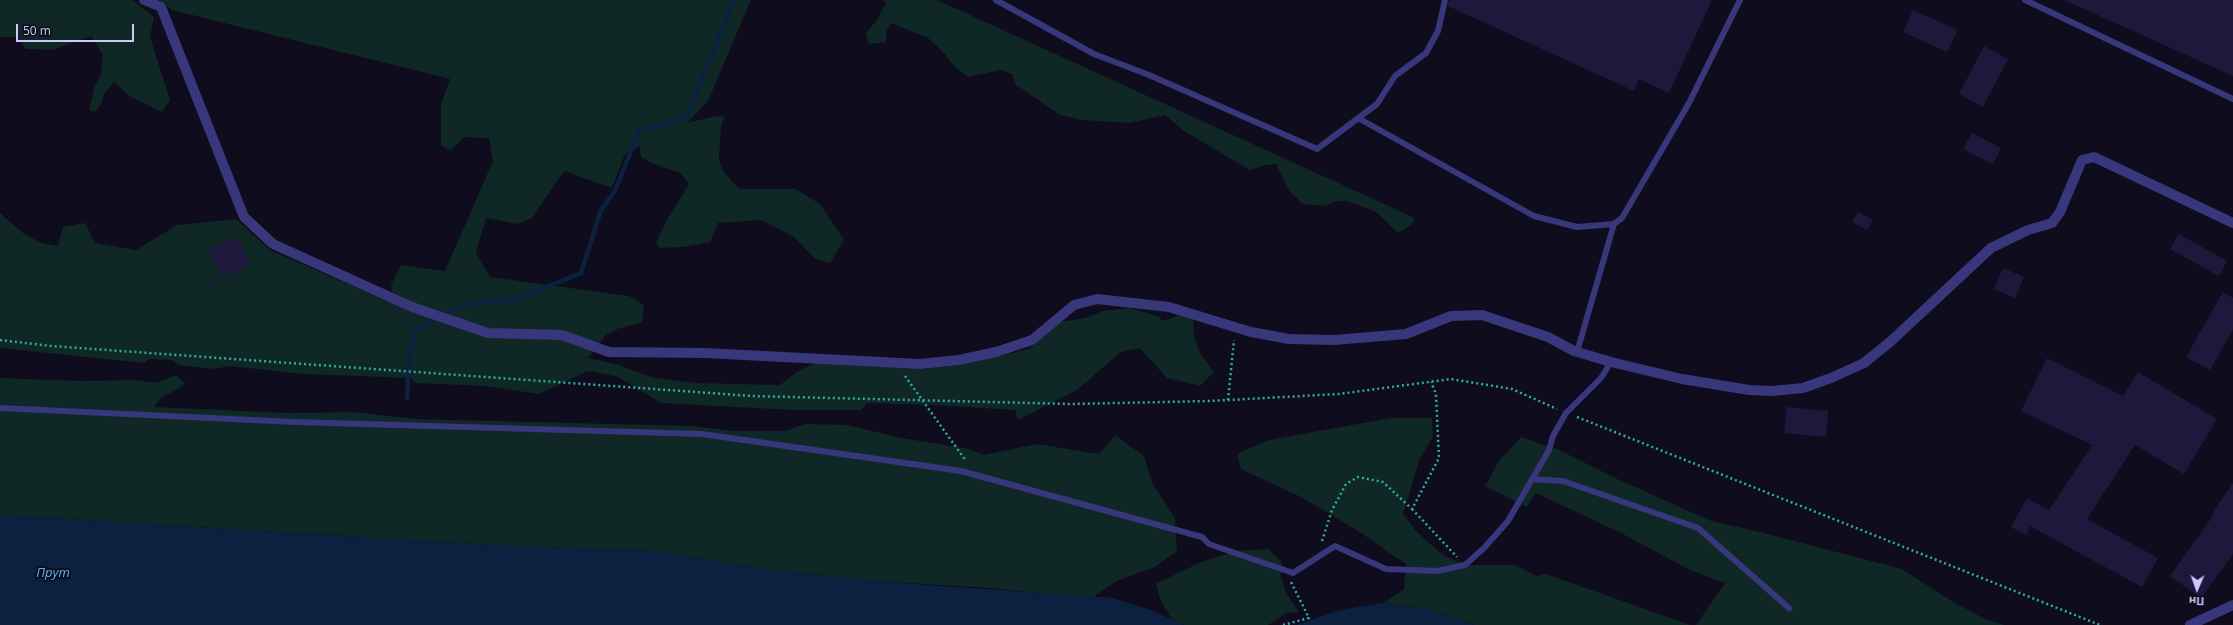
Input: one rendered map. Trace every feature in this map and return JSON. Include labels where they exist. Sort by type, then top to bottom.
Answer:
[{"type":"street","points":[[144,0],[160,7],[244,217],[273,244],[412,307],[488,333],[562,335],[609,352],[705,353],[920,364],[960,360],[996,352],[1032,340],[1074,305],[1097,299],[1169,307],[1236,328],[1289,339],[1334,340],[1406,334],[1451,316],[1482,315],[1548,337],[1577,352],[1611,362],[1682,379],[1750,390],[1772,391],[1803,388],[1831,378],[1864,363],[1890,342],[1991,248],[2028,230],[2052,223],[2060,212],[2082,160],[2094,157],[2233,223]]},
{"type":"street","points":[[2190,625],[2233,605]]},
{"type":"lane","points":[[996,0],[1094,54],[1149,75],[1317,148],[1377,104],[1395,76],[1426,53],[1438,31],[1445,0]]},
{"type":"lane","points":[[1358,118],[1534,216],[1576,227],[1614,224],[1622,218],[1689,103],[1740,0]]},
{"type":"lane","points":[[2025,0],[2233,99]]},
{"type":"lane","points":[[1577,352],[1614,224]]},
{"type":"lane","points":[[0,408],[295,422],[702,434],[953,470],[976,475],[1202,537],[1210,544],[1293,573],[1335,546],[1386,569],[1437,571],[1466,565],[1484,548],[1508,521],[1549,450],[1553,436],[1566,413],[1601,378],[1611,362]]},
{"type":"lane","points":[[1532,479],[1563,482],[1698,528],[1789,608]]},
{"type":"path","points":[[1228,400],[1236,328]]},
{"type":"path","points":[[0,340],[51,346],[752,396],[921,399],[1071,404],[1228,400],[1338,394],[1451,379],[1512,389],[1566,413],[2100,625]]},
{"type":"path","points":[[895,363],[976,475]]},
{"type":"path","points":[[1412,509],[1439,458],[1436,394],[1431,382]]},
{"type":"path","points":[[1318,545],[1323,540],[1332,510],[1346,484],[1358,478],[1383,482],[1412,509],[1466,565]]},
{"type":"path","points":[[1283,625],[1309,618],[1291,584],[1293,573]]},
{"type":"green space","points":[[0,0],[132,0],[154,17],[150,37],[170,100],[162,112],[131,97],[114,82],[104,94],[101,105],[95,112],[89,110],[95,85],[101,74],[103,55],[91,36],[53,50],[26,49],[17,37],[0,37]]},
{"type":"green space","points":[[159,0],[751,0],[708,101],[687,123],[716,116],[724,117],[721,128],[719,159],[722,169],[732,182],[740,189],[796,189],[820,204],[844,240],[830,263],[815,259],[794,237],[761,220],[718,223],[710,242],[683,247],[660,248],[656,243],[666,221],[689,184],[680,173],[651,163],[641,157],[640,146],[625,154],[612,188],[564,171],[532,218],[517,224],[486,218],[476,253],[490,277],[629,296],[644,305],[642,322],[617,329],[606,335],[588,358],[619,365],[651,377],[695,383],[780,385],[797,372],[815,363],[921,369],[961,365],[1029,349],[1060,322],[1085,318],[1103,311],[1130,308],[1158,316],[1163,321],[1182,314],[1193,318],[1194,336],[1200,353],[1214,372],[1200,386],[1167,378],[1140,348],[1121,352],[1077,390],[1018,420],[1015,410],[931,405],[867,403],[861,410],[793,410],[661,403],[616,376],[588,371],[539,394],[485,386],[415,383],[411,378],[302,374],[230,366],[213,369],[179,365],[172,360],[149,359],[144,363],[0,348],[0,213],[23,233],[41,243],[58,246],[63,227],[85,223],[95,243],[136,250],[177,225],[236,219],[270,250],[394,304],[391,285],[401,265],[445,271],[493,161],[489,138],[464,137],[451,150],[441,146],[441,104],[450,79],[172,10]]},
{"type":"green space","points":[[884,0],[937,0],[1415,218],[1411,225],[1398,233],[1376,212],[1347,201],[1337,201],[1324,206],[1303,204],[1290,192],[1276,164],[1266,165],[1250,170],[1184,131],[1165,115],[1129,123],[1081,120],[1060,115],[1015,84],[1012,74],[1001,70],[968,77],[955,67],[943,52],[928,38],[891,23],[886,32],[886,42],[869,44],[866,33],[877,20],[886,3]]},
{"type":"green space","points":[[176,375],[186,384],[160,399],[154,407],[290,413],[353,412],[417,419],[692,426],[735,431],[785,431],[805,424],[847,425],[902,438],[969,449],[984,455],[1037,444],[1099,454],[1115,435],[1144,456],[1152,483],[1175,518],[1177,551],[1155,567],[1117,581],[1092,598],[977,587],[886,582],[768,570],[653,551],[492,545],[0,515],[0,378],[81,381],[136,380],[156,383]]},
{"type":"green space","points":[[1391,418],[1432,418],[1433,437],[1420,458],[1403,514],[1417,532],[1443,555],[1466,565],[1515,565],[1536,576],[1546,574],[1690,625],[1475,625],[1428,609],[1383,603],[1404,589],[1406,564],[1355,529],[1303,498],[1241,469],[1237,454],[1269,440]]},
{"type":"green space","points":[[1521,437],[1559,450],[1615,478],[1711,521],[1760,532],[1902,569],[1950,600],[1983,618],[2004,625],[1696,625],[1725,583],[1690,570],[1621,533],[1536,493],[1527,507],[1485,486],[1499,461]]},
{"type":"green space","points":[[1268,549],[1282,562],[1281,576],[1286,593],[1299,612],[1286,613],[1268,625],[1184,625],[1172,620],[1160,599],[1156,584],[1201,562],[1236,551]]},
{"type":"water","name":"Прут","points":[[0,515],[492,545],[653,551],[768,570],[886,582],[1113,598],[1151,610],[1184,625],[0,625]]},
{"type":"water","points":[[1383,603],[1428,609],[1475,625],[1296,625],[1340,610]]},
{"type":"building","points":[[1449,0],[1712,0],[1669,93],[1639,79],[1634,91],[1448,6]]},
{"type":"building","points":[[2064,0],[2233,0],[2233,76]]},
{"type":"building","points":[[1913,10],[1958,30],[1947,52],[1903,32]]},
{"type":"building","points":[[1984,46],[2008,59],[1983,107],[1959,94]]},
{"type":"building","points":[[1972,133],[2001,148],[1993,164],[1963,149]]},
{"type":"building","points":[[1858,212],[1873,220],[1867,230],[1852,222]]},
{"type":"building","points":[[2179,234],[2227,261],[2219,276],[2170,249]]},
{"type":"building","points":[[239,237],[250,266],[221,277],[209,249]]},
{"type":"building","points":[[2003,268],[2024,277],[2015,298],[1994,289]]},
{"type":"building","points":[[2223,292],[2233,298],[2233,330],[2210,370],[2186,357]]},
{"type":"building","points":[[2047,358],[2123,396],[2138,372],[2217,419],[2184,474],[2135,445],[2087,519],[2158,558],[2142,587],[2030,526],[2026,535],[2011,527],[2027,498],[2049,510],[2092,445],[2021,411]]},
{"type":"building","points":[[1787,407],[1828,411],[1826,437],[1784,433]]},
{"type":"building","points":[[2233,483],[2233,554],[2201,598],[2170,576],[2214,514],[2212,513]]},
{"type":"waterway","points":[[449,312],[463,304],[513,300],[581,273],[601,210],[615,191],[639,131],[687,117],[734,0]]},
{"type":"waterway","points":[[407,398],[409,358],[416,331],[436,319]]}]
